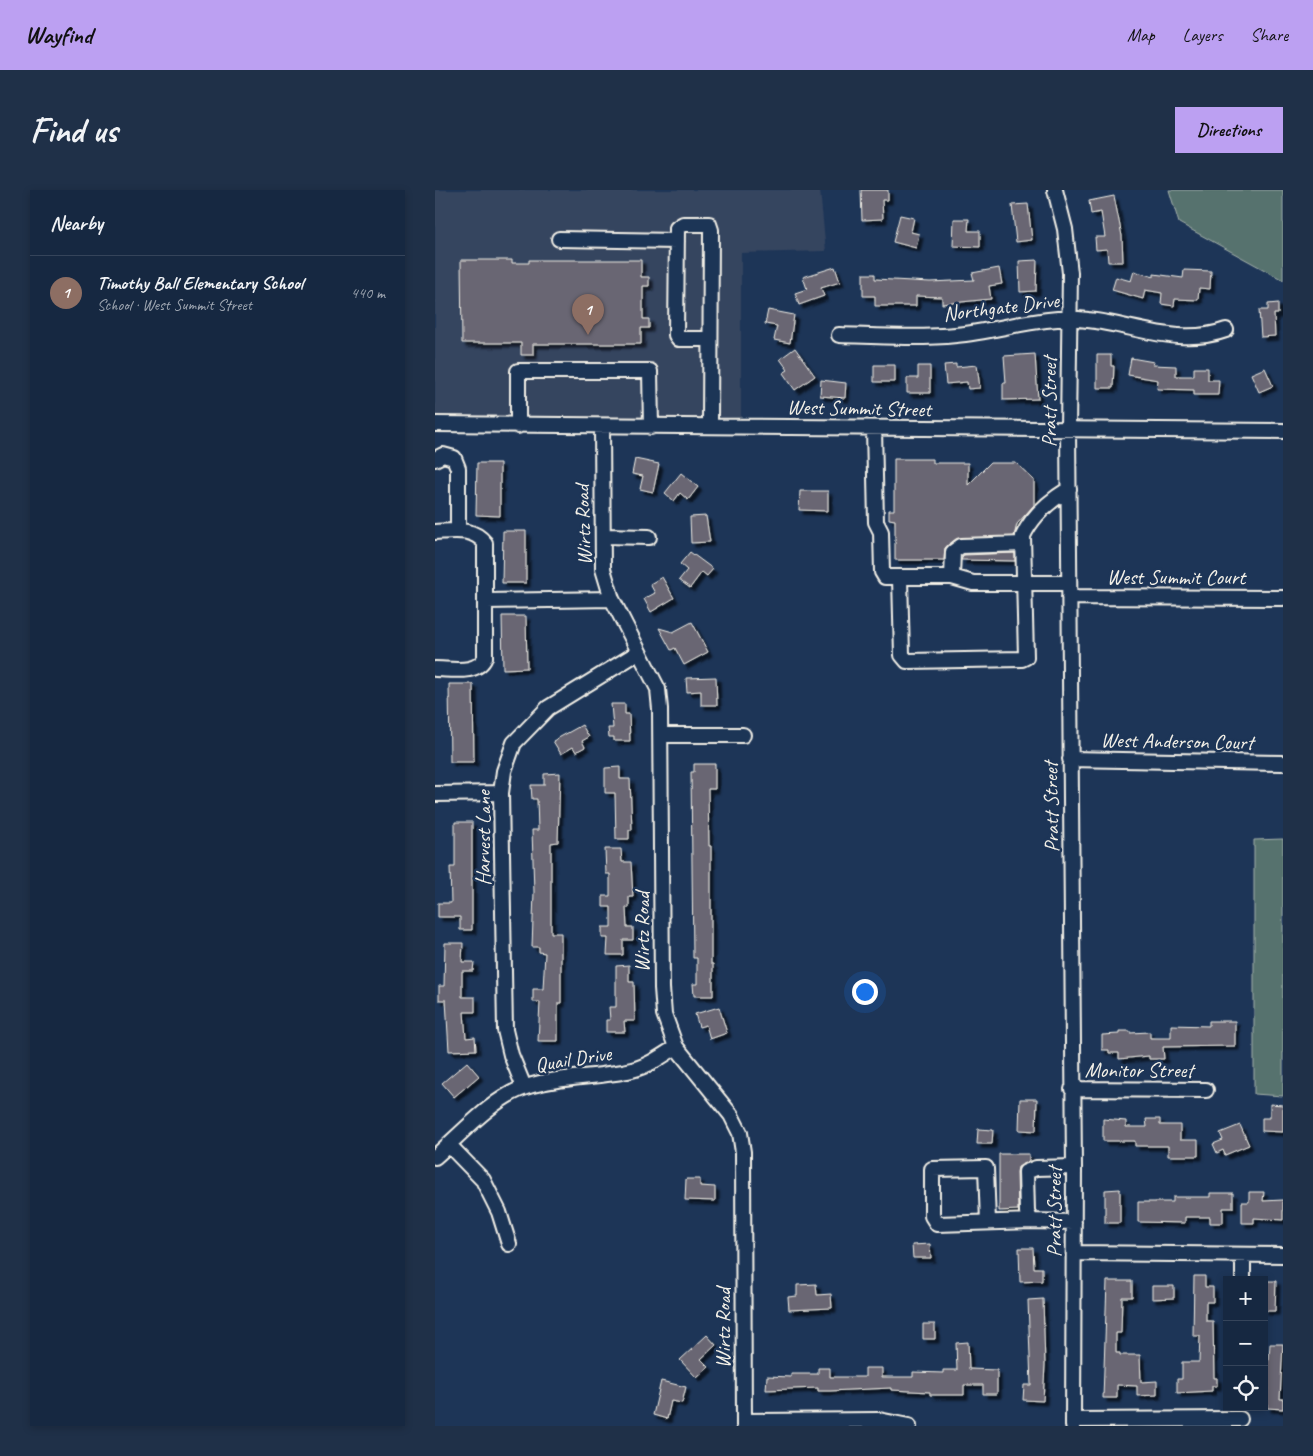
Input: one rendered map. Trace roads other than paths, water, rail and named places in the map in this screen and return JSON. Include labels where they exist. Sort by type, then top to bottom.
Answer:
[{"type":"street","name":"Pratt Street","points":[[1055,190],[1065,229],[1070,273],[1068,429],[1074,1167],[1073,1423]]},
{"type":"street","points":[[710,339],[679,339],[676,335],[677,228],[683,224],[709,224],[711,230],[710,426]]},
{"type":"street","points":[[559,239],[677,241]]},
{"type":"street","name":"Northgate Drive","points":[[839,335],[956,335],[1043,319],[1069,318],[1118,324],[1157,334],[1187,338],[1208,336],[1226,330]]},
{"type":"street","points":[[518,426],[518,371],[650,371],[651,427]]},
{"type":"street","name":"West Summit Street","points":[[435,424],[602,427],[710,426],[1283,431]]},
{"type":"street","name":"Wirtz Road","points":[[602,427],[603,569],[612,599],[657,689],[661,735],[662,988],[664,1014],[676,1047],[731,1115],[740,1133],[743,1152],[743,1424]]},
{"type":"street","points":[[874,428],[876,522],[881,532],[883,572],[885,577],[952,578],[973,583],[1069,582]]},
{"type":"street","points":[[439,457],[454,458],[458,468],[458,531]]},
{"type":"street","points":[[900,578],[902,655],[907,661],[1022,659],[1026,657],[1023,544],[1028,526],[1054,498],[1069,489]]},
{"type":"street","points":[[435,532],[472,532],[480,536],[485,543],[487,601],[485,657],[482,664],[467,669],[435,669]]},
{"type":"street","points":[[603,536],[649,537]]},
{"type":"street","points":[[952,578],[953,552],[961,546],[1023,544]]},
{"type":"street","name":"West Summit Court","points":[[1069,597],[1283,598]]},
{"type":"street","points":[[487,601],[612,599]]},
{"type":"street","name":"Harvest Lane","points":[[524,1087],[511,1056],[505,1030],[501,793],[504,771],[513,743],[548,708],[639,652]]},
{"type":"street","points":[[661,735],[743,734]]},
{"type":"street","name":"West Anderson Court","points":[[1070,759],[1283,763]]},
{"type":"street","points":[[435,794],[501,793]]},
{"type":"street","name":"Quail Drive","points":[[435,1157],[500,1100],[524,1087],[556,1079],[633,1070],[655,1060],[676,1047]]},
{"type":"street","name":"Monitor Street","points":[[1072,1089],[1206,1090]]},
{"type":"street","points":[[449,1145],[483,1180],[499,1212],[509,1244]]},
{"type":"street","points":[[1031,1220],[1027,1212],[1026,1172],[1036,1168],[1074,1167]]},
{"type":"street","points":[[988,1222],[986,1168],[932,1169],[932,1216],[937,1224],[988,1222],[1031,1220],[1074,1222]]},
{"type":"street","points":[[1074,1253],[1283,1255]]},
{"type":"street","points":[[1243,1255],[1243,1276]]},
{"type":"street","points":[[1073,1423],[1240,1418]]},
{"type":"street","points":[[743,1424],[879,1420],[909,1426]]},
{"type":"place","name":"Timothy Ball Elementary School","points":[[588,335]]}]
